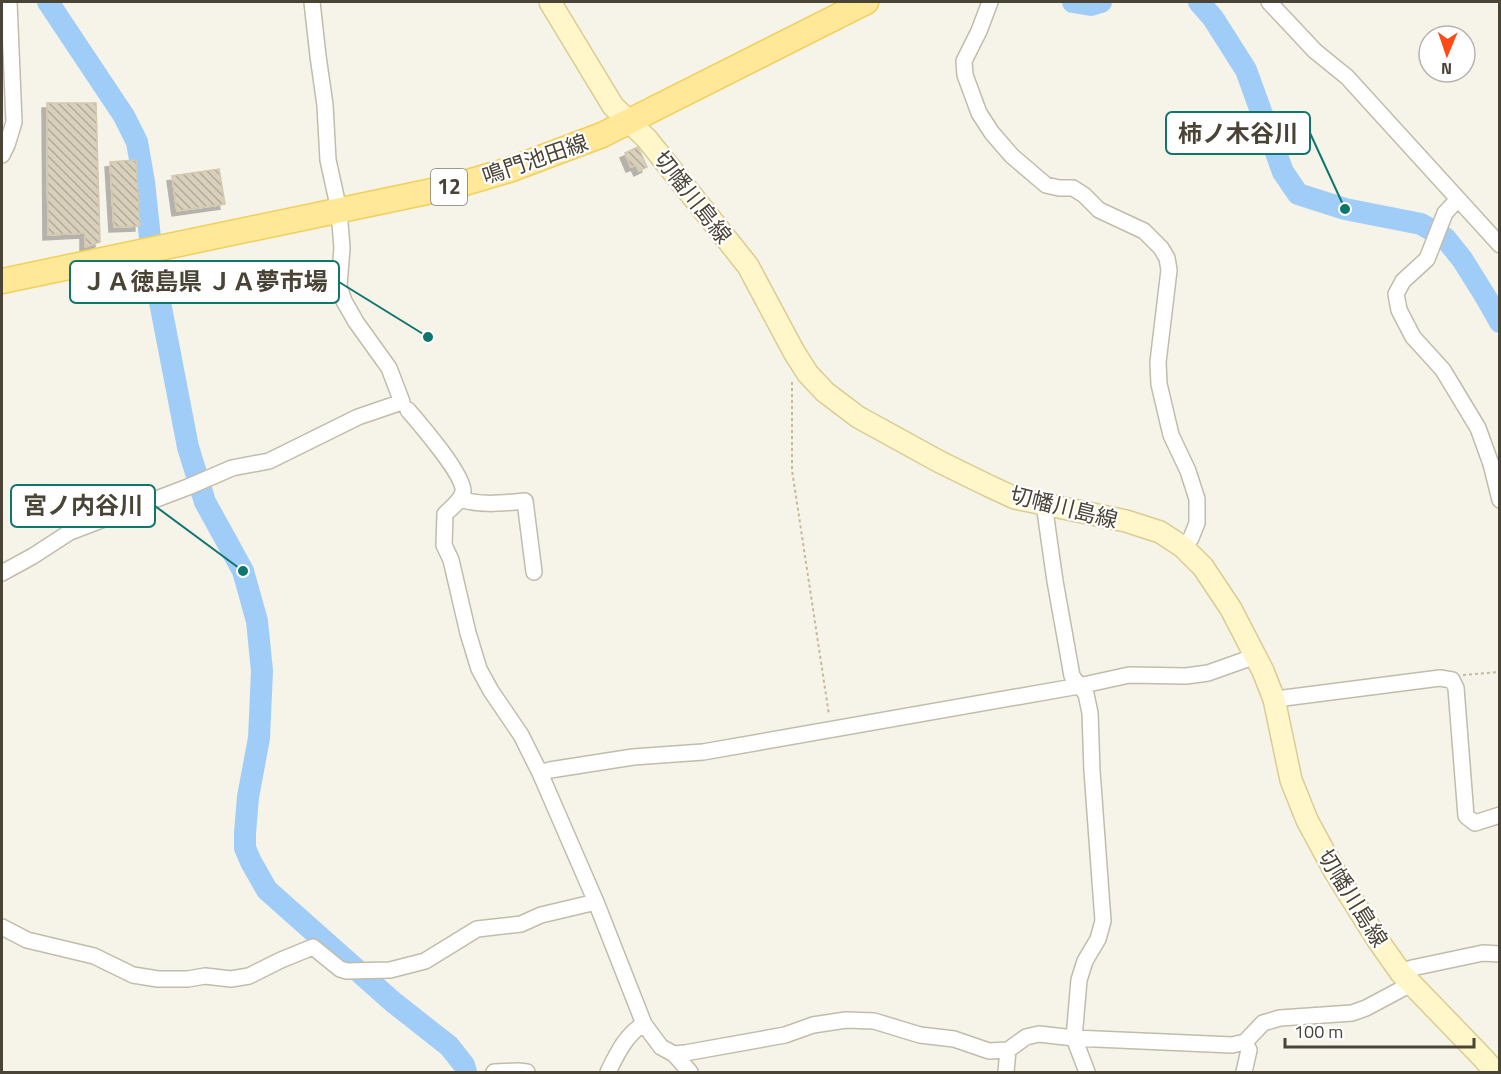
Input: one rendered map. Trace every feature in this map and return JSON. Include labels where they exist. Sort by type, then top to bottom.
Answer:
[{"type":"main road","name":"切幡川島線","points":[[550,2],[609,100],[647,139],[748,266],[794,352],[808,374],[825,392],[858,417],[940,462],[1015,498],[1126,521],[1160,531],[1183,547],[1203,567],[1231,609],[1256,656],[1274,699],[1291,780],[1307,820],[1335,872],[1377,939],[1406,979],[1494,1072]]},
{"type":"main road","name":"鳴門池田線","points":[[2,281],[451,187],[509,170],[602,135],[866,2]]},
{"type":"street","points":[[2,155],[14,122],[9,2]]},
{"type":"street","points":[[2,573],[70,532],[232,468],[269,461],[358,417],[402,402],[389,368],[356,322],[344,301],[339,286],[342,248],[339,210],[328,160],[325,105],[312,2]]},
{"type":"street","points":[[990,2],[964,61],[965,75],[979,113],[992,133],[1012,156],[1046,185],[1073,188],[1099,210],[1144,231],[1161,248],[1167,258],[1169,270],[1158,362],[1159,384],[1171,435],[1188,471],[1197,499],[1197,523],[1191,538],[1183,547]]},
{"type":"street","points":[[1269,2],[1316,51],[1347,77],[1500,246]]},
{"type":"street","points":[[1458,199],[1445,213],[1427,259],[1403,281],[1396,294],[1399,310],[1413,337],[1443,370],[1478,428],[1500,500]]},
{"type":"street","points":[[408,410],[432,438],[461,481],[463,491],[460,499],[446,514],[444,545],[451,561],[479,669],[491,692],[521,735],[540,773],[596,902],[645,1024],[662,1047],[674,1054],[690,1072]]},
{"type":"street","points":[[460,499],[493,505],[525,501],[534,572]]},
{"type":"street","points":[[1044,504],[1053,571],[1072,676],[1086,694],[1090,713],[1103,921],[1098,939],[1085,961],[1079,980],[1074,1038],[1087,1072]]},
{"type":"street","points":[[540,773],[633,757],[703,752],[1079,686],[1129,675],[1186,676],[1208,673],[1256,656]]},
{"type":"street","points":[[1274,699],[1440,678],[1452,680],[1456,688],[1466,816],[1475,823],[1500,815]]},
{"type":"street","points":[[2,927],[27,940],[94,956],[133,975],[158,979],[188,979],[205,976],[231,979],[249,976],[313,947],[340,969],[347,971],[390,969],[425,961],[477,930],[521,924],[541,915],[596,902]]},
{"type":"street","points":[[674,1054],[785,1035],[813,1025],[846,1020],[874,1021],[920,1035],[954,1039],[989,1051],[1008,1050],[1026,1037],[1039,1034],[1074,1038],[1232,1045],[1245,1042],[1263,1023],[1280,1018],[1352,1012],[1366,1008],[1406,979],[1412,968],[1483,953],[1500,954]]},
{"type":"street","points":[[608,1072],[618,1051],[636,1029],[645,1024]]},
{"type":"street","points":[[1244,1072],[1249,1050],[1245,1042]]},
{"type":"street","points":[[1006,1072],[1008,1050]]},
{"type":"street","points":[[494,1072],[527,1072]]},
{"type":"path","points":[[792,378],[792,470],[831,730]]},
{"type":"path","points":[[1452,680],[1458,675],[1500,672]]},
{"type":"building","points":[[47,103],[96,103],[100,242],[85,247],[85,233],[48,235]]},
{"type":"building","points":[[638,147],[647,167],[639,171],[636,165],[631,167],[625,153]]},
{"type":"building","points":[[136,160],[140,226],[114,227],[110,162]]},
{"type":"building","points":[[219,169],[225,204],[177,211],[172,176]]},
{"type":"waterway","points":[[48,2],[124,116],[137,142],[144,182],[153,266],[188,447],[205,502],[243,571],[257,621],[262,671],[259,738],[248,797],[245,848],[267,890],[393,1002],[449,1046],[464,1065],[466,1072]]},
{"type":"waterway","points":[[1073,2],[1091,5],[1101,2]]},
{"type":"waterway","points":[[1199,2],[1213,18],[1246,70],[1283,172],[1298,194],[1345,209],[1421,224],[1445,238],[1462,259],[1500,322]]},
{"type":"place","name":"柿ノ木谷川","points":[[1345,209]]},
{"type":"place","name":"ＪＡ徳島県 ＪＡ夢市場","points":[[428,337]]},
{"type":"place","name":"宮ノ内谷川","points":[[243,571]]}]
